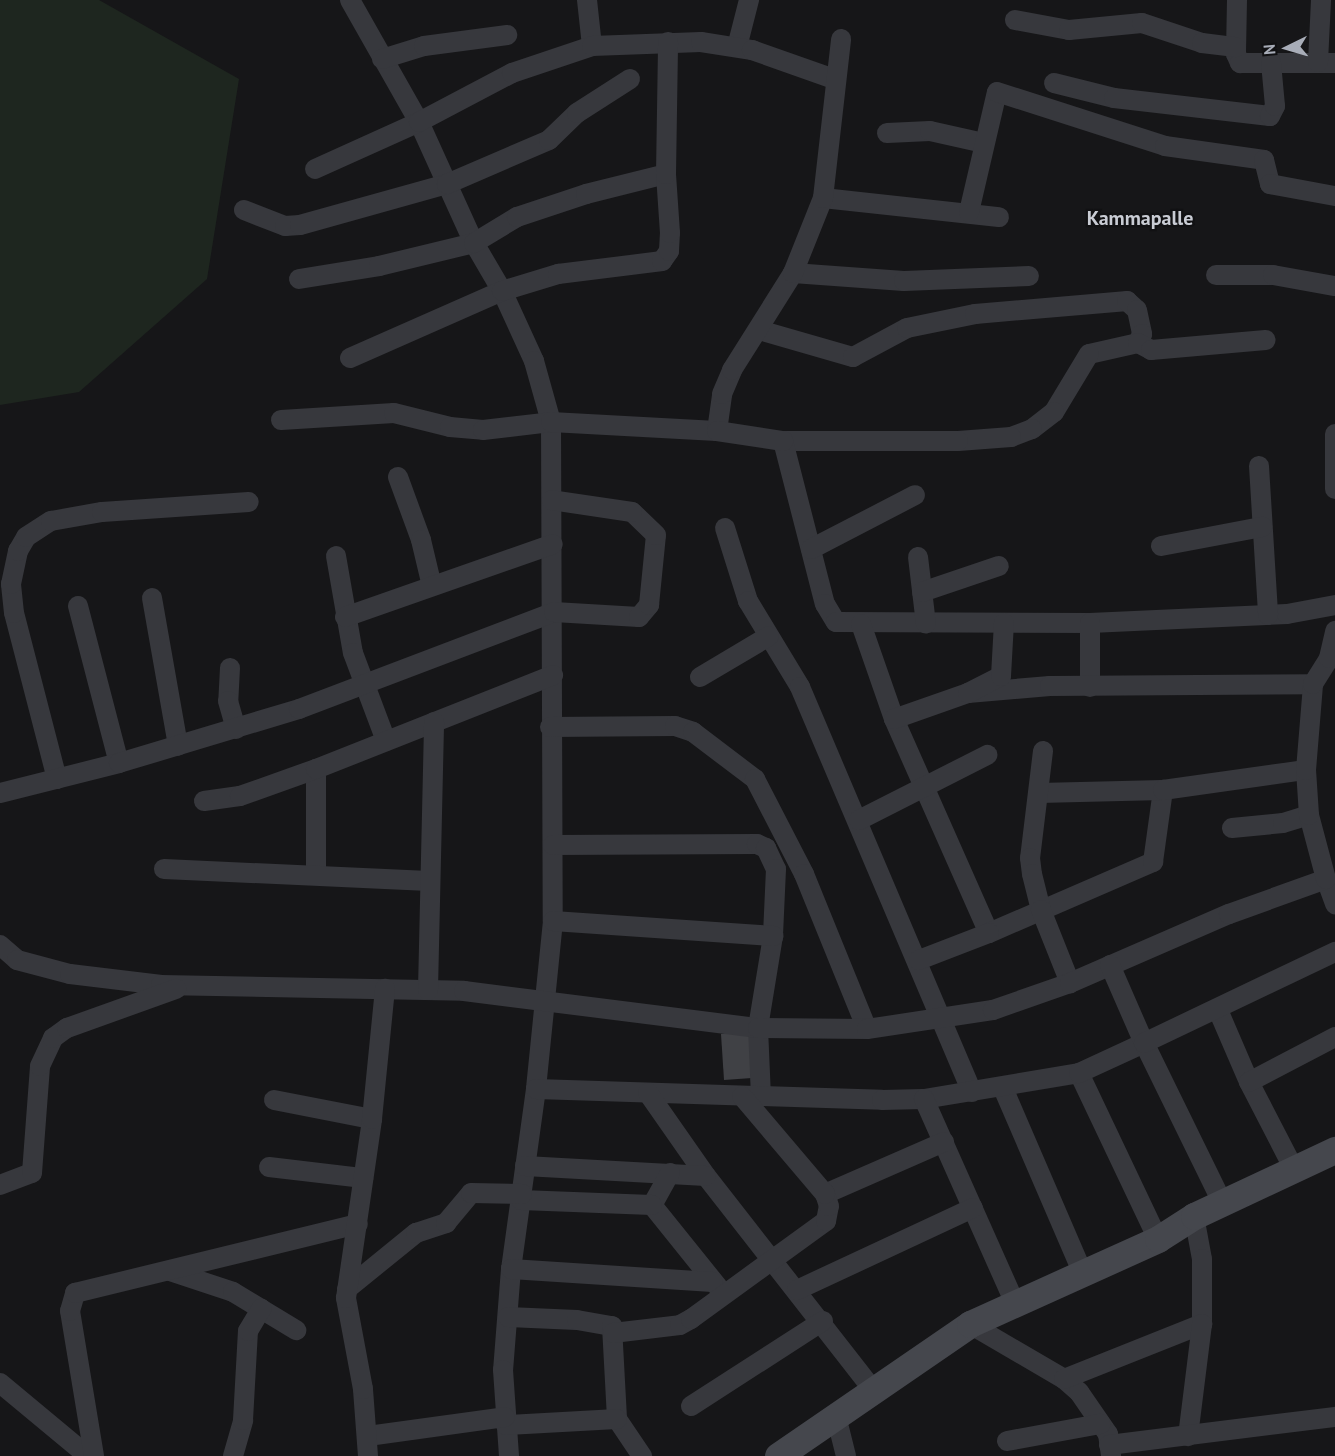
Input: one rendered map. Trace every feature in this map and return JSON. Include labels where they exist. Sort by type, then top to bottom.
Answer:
[{"type":"street","points":[[350,0],[419,122],[474,243],[502,291],[534,361],[551,422],[554,612],[550,727],[553,921],[536,1089],[511,1269],[503,1370],[509,1456]]},
{"type":"street","points":[[588,0],[592,46]]},
{"type":"street","points":[[737,47],[749,0]]},
{"type":"street","points":[[1237,0],[1236,47],[1240,63],[1327,62],[1321,0]]},
{"type":"street","points":[[1015,20],[1069,30],[1142,23],[1202,43],[1236,47]]},
{"type":"street","points":[[382,59],[424,46],[507,35]]},
{"type":"street","points":[[717,432],[722,394],[732,370],[793,273],[823,198],[834,79],[841,39]]},
{"type":"street","points":[[350,358],[502,291],[558,274],[663,261],[669,250],[670,233],[666,174],[668,42]]},
{"type":"street","points":[[315,169],[419,122],[512,73],[592,46],[668,42],[737,47],[834,79]]},
{"type":"street","points":[[1054,83],[1113,98],[1270,116],[1275,106],[1271,63]]},
{"type":"street","points":[[244,210],[285,226],[300,225],[447,184],[549,140],[577,113],[630,79]]},
{"type":"street","points":[[969,212],[994,95],[1002,92],[1074,119],[1107,125],[1165,146],[1264,160],[1270,184],[1335,196]]},
{"type":"street","points":[[887,133],[930,131],[984,143]]},
{"type":"street","points":[[299,279],[379,266],[474,243],[517,217],[586,194],[666,174]]},
{"type":"street","points":[[823,198],[999,217]]},
{"type":"street","points":[[793,273],[904,281],[1029,276]]},
{"type":"street","points":[[1216,275],[1273,275],[1335,286]]},
{"type":"street","points":[[759,330],[853,357],[907,328],[975,314],[1127,301],[1137,310],[1142,334],[1138,344]]},
{"type":"street","points":[[281,420],[394,412],[450,427],[483,430],[551,422],[717,432],[783,441],[958,441],[1011,437],[1032,429],[1054,412],[1089,354],[1138,344],[1151,350],[1266,340]]},
{"type":"street","points":[[1335,434],[1335,489]]},
{"type":"street","points":[[783,441],[830,616],[844,624],[1090,623],[1268,615],[1335,605]]},
{"type":"street","points":[[1259,466],[1268,615]]},
{"type":"street","points":[[399,477],[421,540],[432,586]]},
{"type":"street","points":[[811,549],[915,495]]},
{"type":"street","points":[[0,793],[119,763],[236,729],[364,684],[554,612],[639,617],[649,605],[658,542],[656,535],[632,512],[552,500]]},
{"type":"street","points":[[57,779],[14,613],[11,584],[18,551],[26,537],[51,521],[102,512],[249,502]]},
{"type":"street","points":[[1161,546],[1262,527]]},
{"type":"street","points":[[725,528],[748,601],[800,687],[944,1018],[972,1092]]},
{"type":"street","points":[[345,617],[553,544]]},
{"type":"street","points":[[336,556],[345,617],[364,684],[386,741]]},
{"type":"street","points":[[918,557],[926,624]]},
{"type":"street","points":[[922,592],[999,566]]},
{"type":"street","points":[[152,598],[164,682],[178,746]]},
{"type":"street","points":[[78,606],[119,763]]},
{"type":"street","points":[[894,719],[968,693],[1001,676],[1004,623]]},
{"type":"street","points":[[1090,623],[1090,687]]},
{"type":"street","points":[[861,624],[894,719],[989,933]]},
{"type":"street","points":[[1335,631],[1329,658],[1314,684],[1306,770],[1309,815],[1335,904]]},
{"type":"street","points":[[700,677],[769,636]]},
{"type":"street","points":[[230,668],[228,701],[236,729]]},
{"type":"street","points":[[204,801],[240,796],[316,769],[553,675]]},
{"type":"street","points":[[968,693],[1090,687],[1314,684]]},
{"type":"street","points":[[428,990],[434,722]]},
{"type":"street","points":[[550,727],[675,726],[693,732],[755,779],[804,874],[867,1029]]},
{"type":"street","points":[[1043,751],[1030,858],[1041,910],[1070,983]]},
{"type":"street","points":[[859,820],[987,755]]},
{"type":"street","points":[[316,769],[316,875]]},
{"type":"street","points":[[1039,793],[1163,790],[1306,770]]},
{"type":"street","points":[[919,960],[989,933],[1153,862],[1163,790]]},
{"type":"street","points":[[1232,828],[1282,823],[1309,815]]},
{"type":"street","points":[[553,845],[756,844],[766,848],[774,860],[773,936],[759,1028],[752,1096],[825,1194],[829,1206],[826,1221],[775,1259],[718,1288],[680,1324],[613,1333]]},
{"type":"street","points":[[164,869],[429,881]]},
{"type":"street","points":[[0,945],[17,960],[70,974],[186,986],[428,990],[759,1028],[867,1029],[993,1010],[1070,983],[1229,914],[1326,879]]},
{"type":"street","points":[[553,921],[773,936]]},
{"type":"street","points":[[536,1089],[924,1099],[1003,1088],[1079,1073],[1218,1010],[1335,952]]},
{"type":"street","points":[[1110,966],[1144,1043],[1223,1204]]},
{"type":"street","points":[[0,1185],[32,1173],[40,1066],[53,1038],[67,1029],[186,986]]},
{"type":"street","points":[[368,1456],[363,1389],[347,1311],[347,1290],[372,1119],[385,990]]},
{"type":"street","points":[[1218,1010],[1249,1082],[1294,1169]]},
{"type":"street","points":[[1249,1082],[1335,1037]]},
{"type":"street","points":[[1079,1073],[1158,1239]]},
{"type":"street","points":[[1003,1088],[1083,1274]]},
{"type":"street","points":[[648,1093],[706,1176],[775,1259],[873,1390]]},
{"type":"street","points":[[924,1099],[1015,1303]]},
{"type":"street","points":[[274,1100],[372,1119]]},
{"type":"street","points":[[825,1194],[944,1143]]},
{"type":"street","points":[[778,1456],[970,1324],[1158,1239],[1194,1216],[1335,1150]]},
{"type":"street","points":[[525,1166],[706,1176]]},
{"type":"street","points":[[269,1167],[363,1178]]},
{"type":"street","points":[[652,1205],[670,1173]]},
{"type":"street","points":[[347,1290],[416,1233],[446,1223],[471,1192],[652,1205],[718,1288]]},
{"type":"street","points":[[797,1290],[973,1208]]},
{"type":"street","points":[[1188,1436],[1202,1324],[1202,1259],[1194,1216]]},
{"type":"street","points":[[94,1456],[78,1377],[70,1301],[75,1293],[86,1288],[358,1224]]},
{"type":"street","points":[[511,1269],[718,1288]]},
{"type":"street","points":[[168,1270],[234,1292],[297,1330]]},
{"type":"street","points":[[233,1456],[243,1420],[248,1331],[261,1308]]},
{"type":"street","points":[[508,1317],[577,1320],[612,1326],[617,1419],[635,1452]]},
{"type":"street","points":[[691,1406],[823,1321]]},
{"type":"street","points":[[970,1324],[1064,1379],[1100,1424],[1110,1451],[1188,1436],[1335,1417]]},
{"type":"street","points":[[1064,1379],[1202,1324]]},
{"type":"street","points":[[0,1383],[88,1456]]},
{"type":"street","points":[[836,1416],[846,1456]]},
{"type":"street","points":[[368,1436],[506,1421],[617,1419]]},
{"type":"street","points":[[1007,1441],[1100,1424]]},
{"type":"shaded area","points":[[0,0],[99,0],[239,79],[207,279],[79,392],[0,405]]},
{"type":"building","points":[[750,1032],[752,1078],[724,1080],[721,1034]]},
{"type":"district","name":"Kammapalle","points":[[1140,218]]}]
